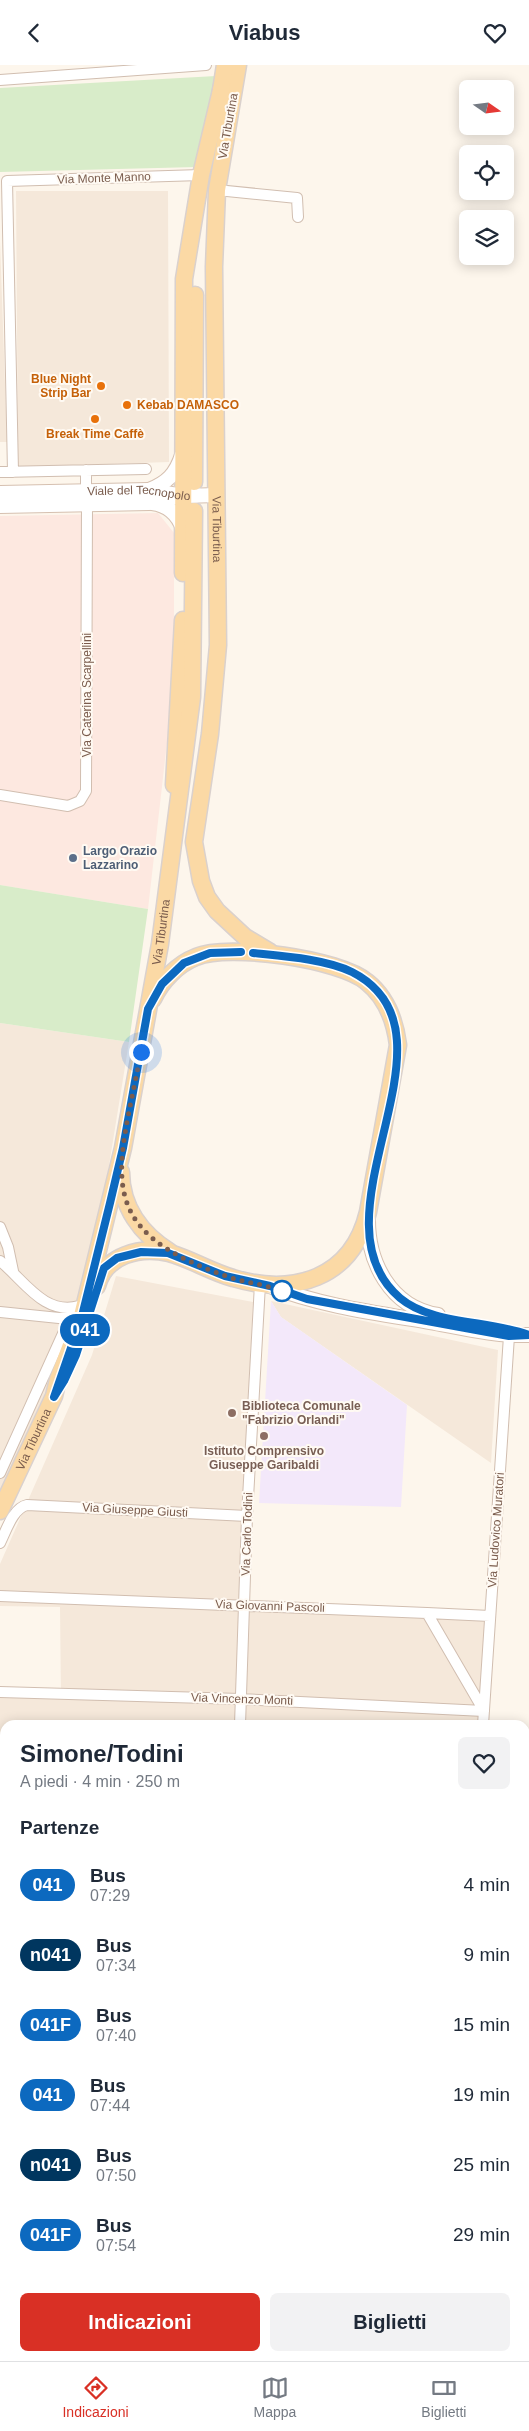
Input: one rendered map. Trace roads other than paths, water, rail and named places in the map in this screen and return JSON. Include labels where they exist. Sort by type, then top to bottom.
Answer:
[{"type":"main road","name":"Via Tiburtina","points":[[194,482],[195,272],[225,65]]},
{"type":"main road","name":"Via Tiburtina","points":[[238,65],[217,190],[214,267],[218,645],[210,734],[194,843],[196,861],[208,897],[217,911],[245,937],[262,948],[281,956]]},
{"type":"main road","points":[[176,829],[174,768],[183,641],[182,455],[184,279],[201,175],[222,86]]},
{"type":"main road","points":[[182,455],[171,477],[148,496],[177,517],[183,529]]},
{"type":"main road","name":"Viale del Tecnopolo","points":[[0,493],[87,497],[217,495]]},
{"type":"main road","name":"Viale del Tecnopolo","points":[[0,505],[87,497]]},
{"type":"main road","name":"Via Tiburtina","points":[[0,1511],[54,1397],[80,1309],[123,1148],[148,1009],[176,829],[193,689],[194,511]]},
{"type":"main road","points":[[148,1009],[162,984],[173,972],[196,957],[224,951],[281,956],[331,965],[351,972],[367,981],[380,994],[389,1008],[396,1027],[397,1061],[364,1228],[355,1243],[334,1267],[321,1276],[287,1286],[265,1285]]},
{"type":"main road","points":[[123,1148],[122,1187],[133,1217],[152,1239],[176,1255],[225,1276],[265,1285],[307,1299],[509,1336],[529,1335]]},
{"type":"main road","points":[[368,1212],[369,1234],[375,1263],[389,1288],[404,1302],[427,1313],[511,1328],[529,1335]]},
{"type":"main road","points":[[54,1397],[76,1355],[104,1268],[109,1263],[128,1254],[153,1251],[176,1255]]},
{"type":"street","points":[[0,80],[205,65]]},
{"type":"street","name":"Via Monte Manno","points":[[13,472],[7,181],[201,175]]},
{"type":"street","points":[[217,190],[298,198],[298,217]]},
{"type":"street","points":[[0,472],[146,469]]},
{"type":"street","name":"Via Caterina Scarpellini","points":[[0,795],[68,806],[80,801],[86,791],[86,470]]},
{"type":"street","points":[[0,1227],[8,1247],[13,1271]]},
{"type":"street","points":[[0,1261],[48,1304],[80,1309]]},
{"type":"street","name":"Via Carlo Todini","points":[[240,1720],[247,1516],[265,1285]]},
{"type":"street","points":[[0,1312],[80,1309]]},
{"type":"street","points":[[0,1473],[80,1309]]},
{"type":"street","name":"Via Ludovico Muratori","points":[[483,1720],[509,1336]]},
{"type":"street","name":"Via Giuseppe Giusti","points":[[0,1543],[16,1514],[23,1506],[247,1516]]},
{"type":"street","name":"Via Giovanni Pascoli","points":[[0,1595],[490,1616]]},
{"type":"street","points":[[427,1613],[484,1711]]},
{"type":"street","name":"Via Vincenzo Monti","points":[[0,1691],[240,1699],[484,1711]]},
{"type":"place","name":"Blue Night Strip Bar","points":[[101,386]]},
{"type":"place","name":"Kebab DAMASCO","points":[[127,405]]},
{"type":"place","name":"Break Time Caffè","points":[[95,419]]},
{"type":"place","name":"Largo Orazio Lazzarino","points":[[73,858]]},
{"type":"place","name":"Biblioteca Comunale \"Fabrizio Orlandi\"","points":[[232,1413]]},
{"type":"place","name":"Istituto Comprensivo Giuseppe Garibaldi","points":[[264,1436]]}]
